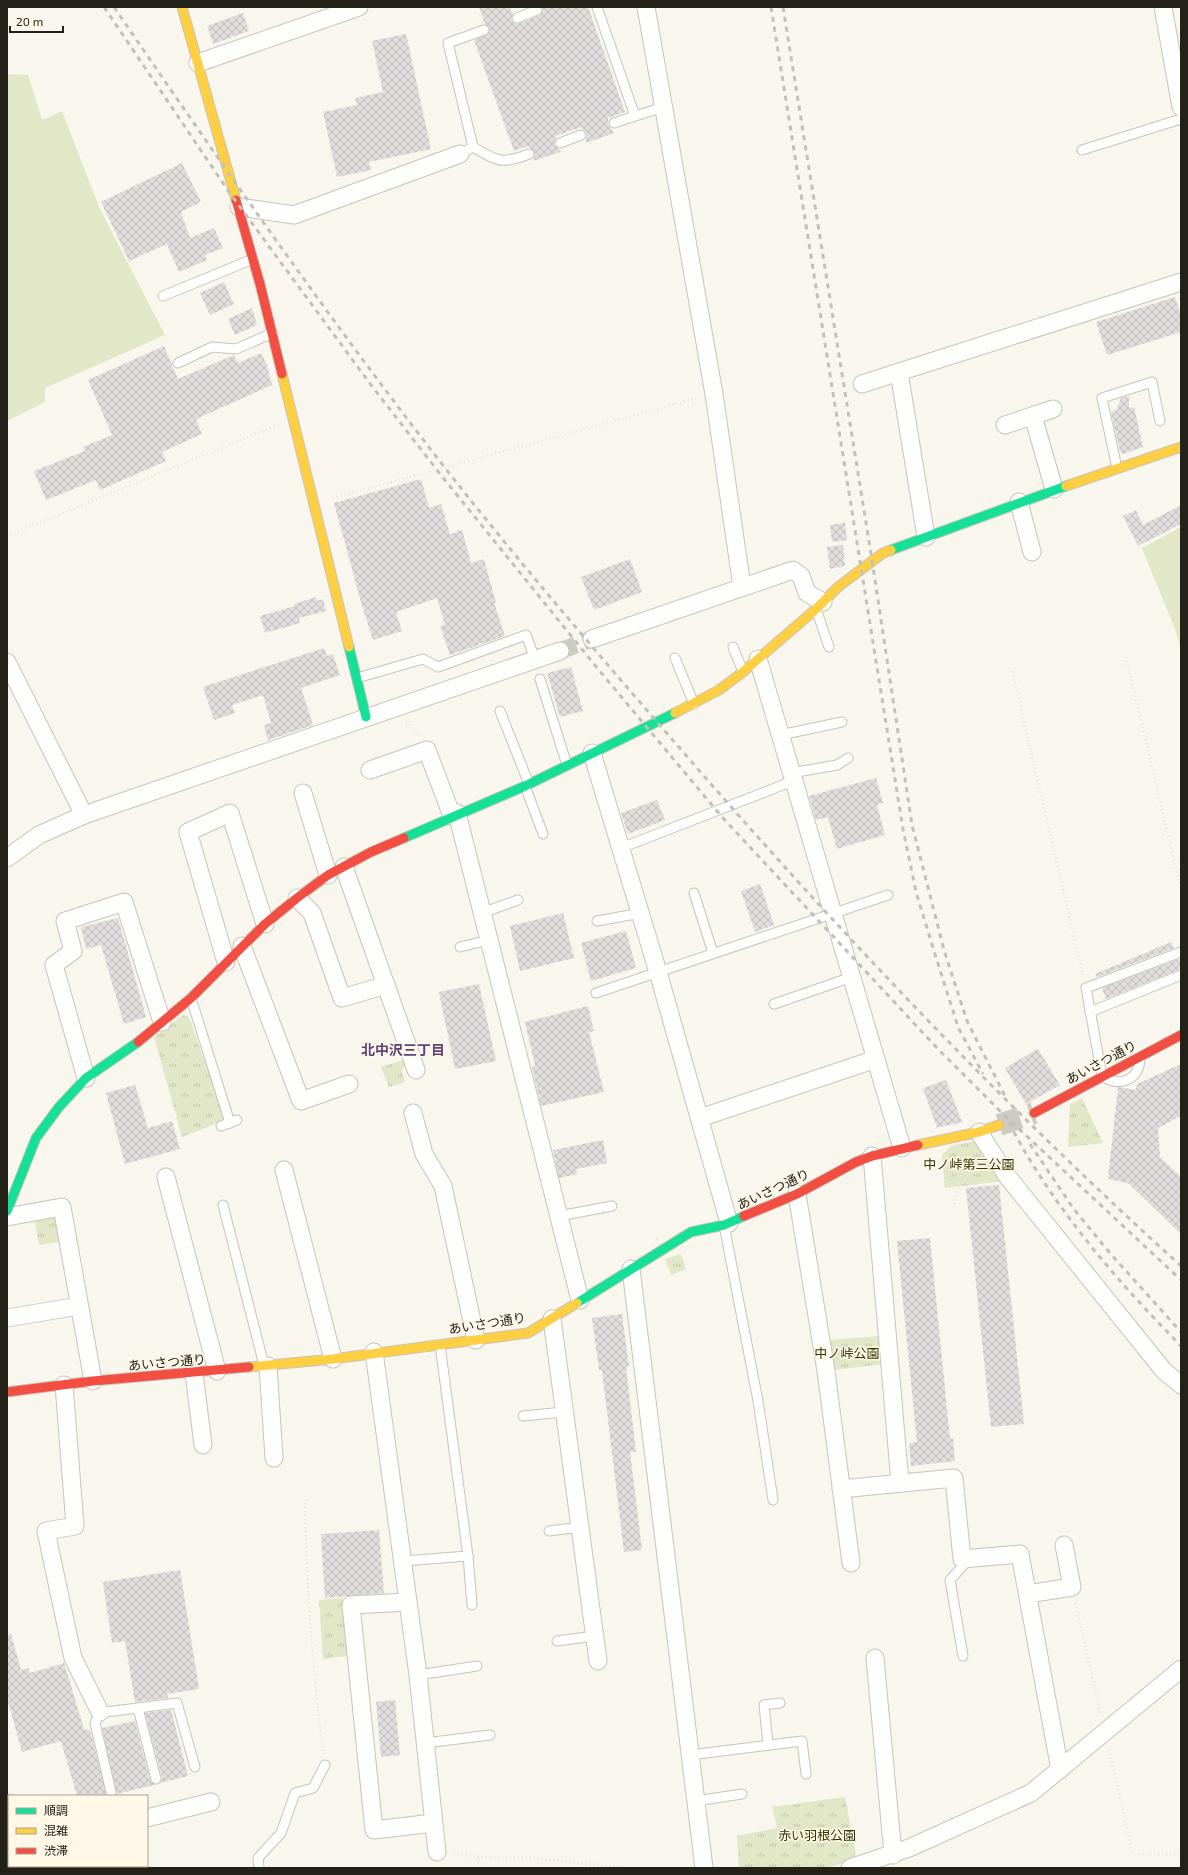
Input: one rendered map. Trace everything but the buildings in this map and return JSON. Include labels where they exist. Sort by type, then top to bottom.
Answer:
[{"type":"street","points":[[182,7],[273,333],[366,717]]},
{"type":"street","points":[[198,63],[359,7]]},
{"type":"street","points":[[646,7],[714,394],[742,587]]},
{"type":"street","points":[[1164,7],[1181,107]]},
{"type":"street","points":[[239,207],[294,215],[466,150]]},
{"type":"street","points":[[862,384],[1181,282]]},
{"type":"street","points":[[899,372],[926,536]]},
{"type":"street","points":[[1005,425],[1053,409]]},
{"type":"street","points":[[1033,416],[1054,490]]},
{"type":"street","points":[[7,1211],[21,1180],[36,1138],[59,1107],[86,1078],[129,1049],[192,998],[265,924],[297,898],[328,876],[397,839],[527,785],[694,704],[719,690],[758,659],[819,606],[838,587],[882,553],[1019,502],[1181,447]]},
{"type":"street","points":[[1019,502],[1032,552]]},
{"type":"street","points":[[592,639],[793,570],[801,576],[807,592],[819,606]]},
{"type":"street","points":[[7,858],[39,835],[84,815],[560,651]]},
{"type":"street","points":[[758,659],[902,1148]]},
{"type":"street","points":[[7,662],[84,815]]},
{"type":"street","points":[[370,770],[427,750],[455,815],[489,940],[580,1300]]},
{"type":"street","points":[[592,753],[641,913],[700,1118],[727,1224]]},
{"type":"street","points":[[303,793],[328,876]]},
{"type":"street","points":[[226,962],[188,832],[230,813],[265,924]]},
{"type":"street","points":[[344,867],[416,1070]]},
{"type":"street","points":[[297,898],[312,914],[342,998],[386,985]]},
{"type":"street","points":[[86,1078],[54,965],[73,951],[66,921],[124,902],[162,1022]]},
{"type":"street","points":[[242,946],[301,1101],[349,1084]]},
{"type":"street","name":"あいさつ通り","points":[[1034,1113],[1181,1035]]},
{"type":"street","points":[[700,1118],[876,1059]]},
{"type":"street","points":[[413,1113],[424,1154],[443,1186],[476,1340]]},
{"type":"street","name":"あいさつ通り","points":[[7,1392],[92,1381],[266,1367],[440,1343],[528,1333],[691,1232],[727,1224],[797,1194],[856,1162],[872,1156],[902,1148],[979,1132],[999,1125]]},
{"type":"street","points":[[979,1132],[1007,1176],[1164,1370],[1181,1385]]},
{"type":"street","points":[[872,1156],[900,1483]]},
{"type":"street","points":[[284,1170],[332,1359]]},
{"type":"street","points":[[166,1177],[217,1371]]},
{"type":"street","points":[[797,1194],[826,1371],[851,1563]]},
{"type":"street","points":[[7,1217],[62,1207],[92,1381]]},
{"type":"street","points":[[631,1269],[704,1868]]},
{"type":"street","points":[[7,1318],[80,1306]]},
{"type":"street","points":[[552,1318],[563,1412],[598,1661]]},
{"type":"street","points":[[374,1352],[418,1675],[437,1852]]},
{"type":"street","points":[[266,1367],[274,1458]]},
{"type":"street","points":[[194,1373],[203,1446]]},
{"type":"street","points":[[64,1385],[75,1526],[46,1531],[73,1658],[100,1712]]},
{"type":"street","points":[[841,1489],[954,1478],[962,1559],[1020,1554],[1060,1770]]},
{"type":"street","points":[[1028,1594],[1072,1587],[1064,1546]]},
{"type":"street","points":[[408,1602],[350,1605],[375,1836],[433,1823]]},
{"type":"street","points":[[875,1658],[893,1855]]},
{"type":"street","points":[[850,1868],[893,1855],[1030,1793],[1060,1770],[1181,1669]]},
{"type":"street","points":[[148,1818],[211,1802]]},
{"type":"lane","points":[[596,7],[635,116]]},
{"type":"lane","points":[[516,18],[537,10]]},
{"type":"lane","points":[[484,30],[448,43],[466,150],[495,160],[506,161],[529,154]]},
{"type":"lane","points":[[614,123],[664,107]]},
{"type":"lane","points":[[1082,150],[1181,119]]},
{"type":"lane","points":[[560,143],[581,135]]},
{"type":"lane","points":[[163,296],[253,259]]},
{"type":"lane","points":[[178,363],[212,347],[236,349],[273,333]]},
{"type":"lane","points":[[1117,468],[1102,398],[1152,382],[1160,421]]},
{"type":"lane","points":[[819,606],[829,647]]},
{"type":"lane","points":[[357,678],[423,659],[438,667],[526,635],[535,659]]},
{"type":"lane","points":[[733,647],[742,672]]},
{"type":"lane","points":[[676,658],[694,704]]},
{"type":"lane","points":[[540,679],[568,765]]},
{"type":"lane","points":[[500,711],[543,834]]},
{"type":"lane","points":[[780,734],[842,722]]},
{"type":"lane","points":[[621,848],[792,777],[837,765],[848,758]]},
{"type":"lane","points":[[694,893],[713,953]]},
{"type":"lane","points":[[596,993],[833,912],[888,895]]},
{"type":"lane","points":[[482,913],[518,900]]},
{"type":"lane","points":[[597,921],[641,913]]},
{"type":"lane","points":[[460,947],[489,940]]},
{"type":"lane","points":[[1140,1056],[1138,1070],[1129,1080],[1115,1083],[1102,1076],[1086,988],[1181,952]]},
{"type":"lane","points":[[1090,1012],[1181,975]]},
{"type":"lane","points":[[774,1004],[852,977]]},
{"type":"lane","points":[[192,998],[229,1123]]},
{"type":"lane","points":[[223,1205],[266,1367]]},
{"type":"lane","points":[[559,1216],[612,1206]]},
{"type":"lane","points":[[727,1224],[758,1401],[773,1500]]},
{"type":"lane","points":[[440,1343],[468,1556],[472,1605]]},
{"type":"lane","points":[[523,1416],[563,1412]]},
{"type":"lane","points":[[548,1531],[580,1527]]},
{"type":"lane","points":[[402,1561],[468,1556]]},
{"type":"lane","points":[[963,1656],[950,1580],[970,1558]]},
{"type":"lane","points":[[557,1641],[595,1636]]},
{"type":"lane","points":[[418,1675],[477,1666]]},
{"type":"lane","points":[[111,1792],[95,1723],[100,1712],[177,1703],[195,1766]]},
{"type":"lane","points":[[768,1745],[764,1705],[780,1703]]},
{"type":"lane","points":[[138,1708],[156,1779]]},
{"type":"lane","points":[[425,1742],[490,1735]]},
{"type":"lane","points":[[690,1755],[802,1741],[806,1774]]},
{"type":"lane","points":[[259,1868],[258,1858],[281,1833],[295,1793],[313,1788],[325,1765]]},
{"type":"lane","points":[[696,1801],[742,1794]]},
{"type":"path","points":[[315,503],[714,394]]},
{"type":"path","points":[[7,536],[294,418]]},
{"type":"path","points":[[1126,657],[1181,890]]},
{"type":"path","points":[[1012,672],[1086,988]]},
{"type":"path","points":[[410,724],[413,728]]},
{"type":"path","points":[[947,1164],[950,1176],[962,1182],[974,1179],[980,1168],[980,1161]]},
{"type":"path","points":[[954,1204],[962,1182]]},
{"type":"path","points":[[826,1371],[852,1342],[888,1339]]},
{"type":"path","points":[[305,1502],[306,1572],[316,1692],[325,1765]]},
{"type":"path","points":[[1072,1587],[1134,1854],[1181,1855]]},
{"type":"path","points":[[437,1852],[479,1857],[534,1858],[625,1868]]},
{"type":"path","points":[[478,1868],[479,1857]]},
{"type":"green space","points":[[7,74],[28,75],[42,120],[62,111],[99,207],[165,335],[45,388],[45,402],[7,421]]},
{"type":"green space","points":[[1181,527],[1181,651],[1175,629],[1142,548]]},
{"type":"green space","points":[[183,1015],[189,1017],[224,1116],[220,1122],[182,1137],[154,1037]]},
{"type":"green space","points":[[403,1060],[406,1065],[402,1071],[405,1082],[389,1087],[381,1067]]},
{"type":"green space","points":[[1082,1098],[1103,1143],[1068,1147],[1070,1104]]},
{"type":"green space","name":"中ノ峠第三公園","points":[[974,1141],[985,1150],[1005,1181],[945,1188],[942,1155],[951,1146]]},
{"type":"green space","points":[[49,1215],[55,1219],[59,1242],[39,1245],[34,1218]]},
{"type":"green space","points":[[681,1254],[686,1269],[671,1275],[665,1259]]},
{"type":"green space","name":"中ノ峠公園","points":[[881,1336],[883,1364],[834,1370],[828,1340]]},
{"type":"green space","points":[[342,1598],[347,1656],[323,1659],[319,1600]]},
{"type":"green space","name":"赤い羽根公園","points":[[845,1797],[856,1854],[850,1861],[827,1868],[739,1868],[737,1836],[777,1828],[772,1807]]},
{"type":"tunnel","points":[[560,651],[592,639]]},
{"type":"tunnel","points":[[999,1125],[1034,1113]]},
{"type":"railway","points":[[104,7],[229,192],[371,385],[444,479],[598,669],[722,817],[938,1049],[1002,1113],[1181,1280]]},
{"type":"railway","points":[[114,7],[236,184],[362,359],[449,473],[565,614],[743,820],[863,952],[987,1081],[1051,1144],[1181,1266]]},
{"type":"railway","points":[[771,7],[903,829],[916,892],[958,1027],[983,1074]]},
{"type":"railway","points":[[783,7],[872,560],[912,825],[944,950],[967,1021],[1006,1098]]},
{"type":"railway","points":[[1009,1123],[1026,1154],[1065,1213],[1132,1295],[1181,1346]]},
{"type":"railway","points":[[1030,1144],[1073,1208],[1109,1252],[1181,1332]]},
{"type":"traffic: fast","points":[[891,550],[1066,486]]},
{"type":"traffic: fast","points":[[349,647],[366,717]]},
{"type":"traffic: fast","points":[[404,838],[525,786],[675,713]]},
{"type":"traffic: fast","points":[[7,1211],[36,1138],[59,1107],[86,1078],[138,1042]]},
{"type":"traffic: fast","points":[[577,1303],[691,1232],[724,1225],[744,1216]]},
{"type":"traffic: slow","points":[[182,7],[236,200]]},
{"type":"traffic: slow","points":[[282,374],[349,647]]},
{"type":"traffic: slow","points":[[1066,486],[1181,447]]},
{"type":"traffic: slow","points":[[675,713],[719,690],[743,672],[816,609],[838,587],[883,553],[891,550]]},
{"type":"traffic: slow","points":[[918,1145],[979,1132],[999,1125]]},
{"type":"traffic: slow","points":[[249,1367],[333,1359],[528,1333],[577,1303]]},
{"type":"traffic: jam","points":[[236,200],[260,284],[282,374]]},
{"type":"traffic: jam","points":[[138,1042],[191,998],[265,924],[297,898],[328,875],[371,852],[404,838]]},
{"type":"traffic: jam","points":[[1034,1113],[1181,1035]]},
{"type":"traffic: jam","points":[[744,1216],[797,1194],[856,1162],[872,1156],[918,1145]]},
{"type":"traffic: jam","points":[[7,1392],[93,1381],[249,1367]]},
{"type":"district","name":"北中沢三丁目","points":[[403,1049]]}]
